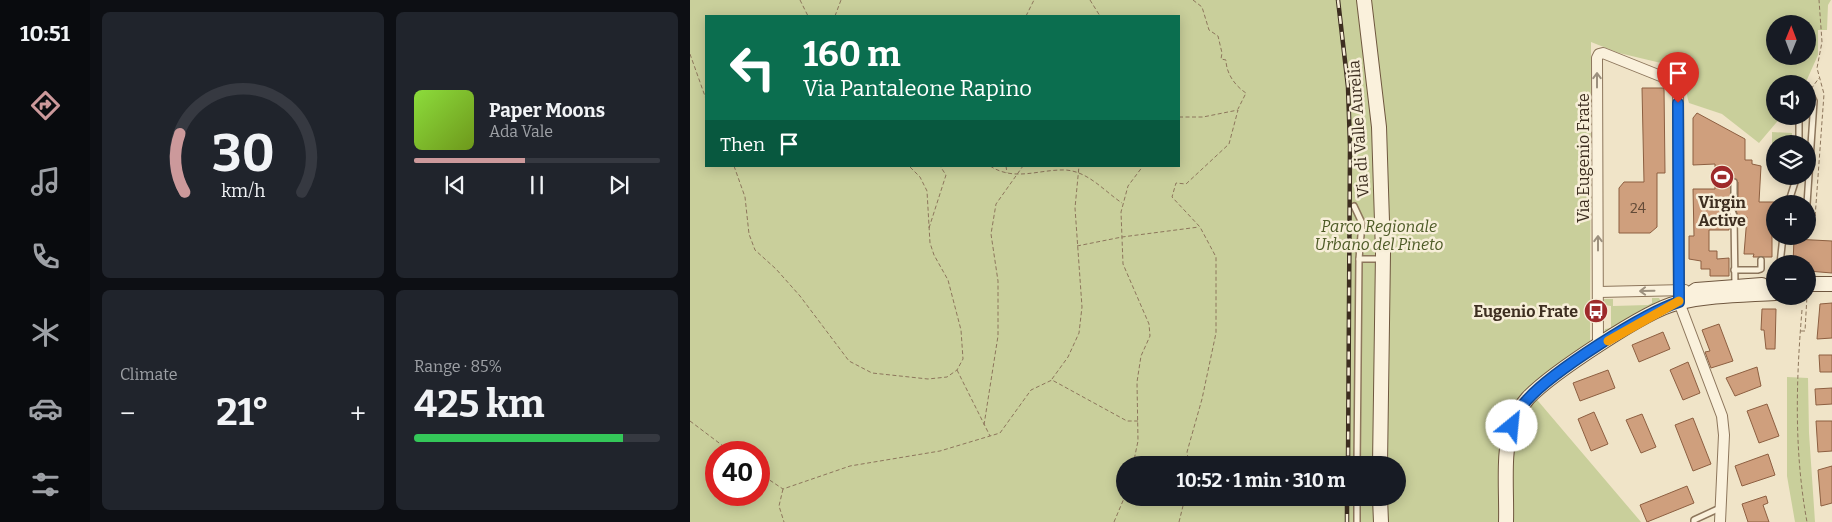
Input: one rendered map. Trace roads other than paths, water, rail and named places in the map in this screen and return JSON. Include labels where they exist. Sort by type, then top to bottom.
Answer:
[{"type":"street","name":"Via di Valle Aurelia","points":[[1364,0],[1379,127],[1383,259],[1380,456]]},
{"type":"street","name":"Via Eugenio Frate","points":[[1598,347],[1598,56],[1603,53],[1678,83],[1679,296]]},
{"type":"street","points":[[1816,284],[1832,284]]},
{"type":"street","points":[[1506,522],[1508,444],[1515,416],[1528,398],[1598,347],[1663,308],[1679,296],[1696,290],[1766,285]]},
{"type":"street","points":[[1599,292],[1679,296],[1766,293]]},
{"type":"street","points":[[1816,292],[1832,292]]},
{"type":"street","points":[[1679,296],[1722,416],[1724,435],[1720,522]]},
{"type":"street","points":[[1380,506],[1381,522]]},
{"type":"lane","points":[[1808,195],[1812,125]]},
{"type":"lane","points":[[1734,182],[1734,206],[1731,208],[1734,216],[1735,286]]},
{"type":"lane","points":[[1354,206],[1362,223],[1359,260],[1357,456]]},
{"type":"lane","points":[[1359,260],[1383,259]]},
{"type":"lane","points":[[1734,270],[1758,270],[1760,269],[1761,260]]},
{"type":"lane","points":[[1357,506],[1357,522]]},
{"type":"lane","points":[[1694,522],[1694,520],[1720,508]]},
{"type":"railway","points":[[1338,0],[1348,87],[1350,146],[1348,456]]},
{"type":"railway","points":[[1347,506],[1347,522]]},
{"type":"place","name":"Virgin Active","points":[[1722,177]]},
{"type":"place","name":"Eugenio Frate","points":[[1596,311]]},
{"type":"park label","name":"Parco Regionale Urbano del Pineto","points":[[1379,235]]}]
